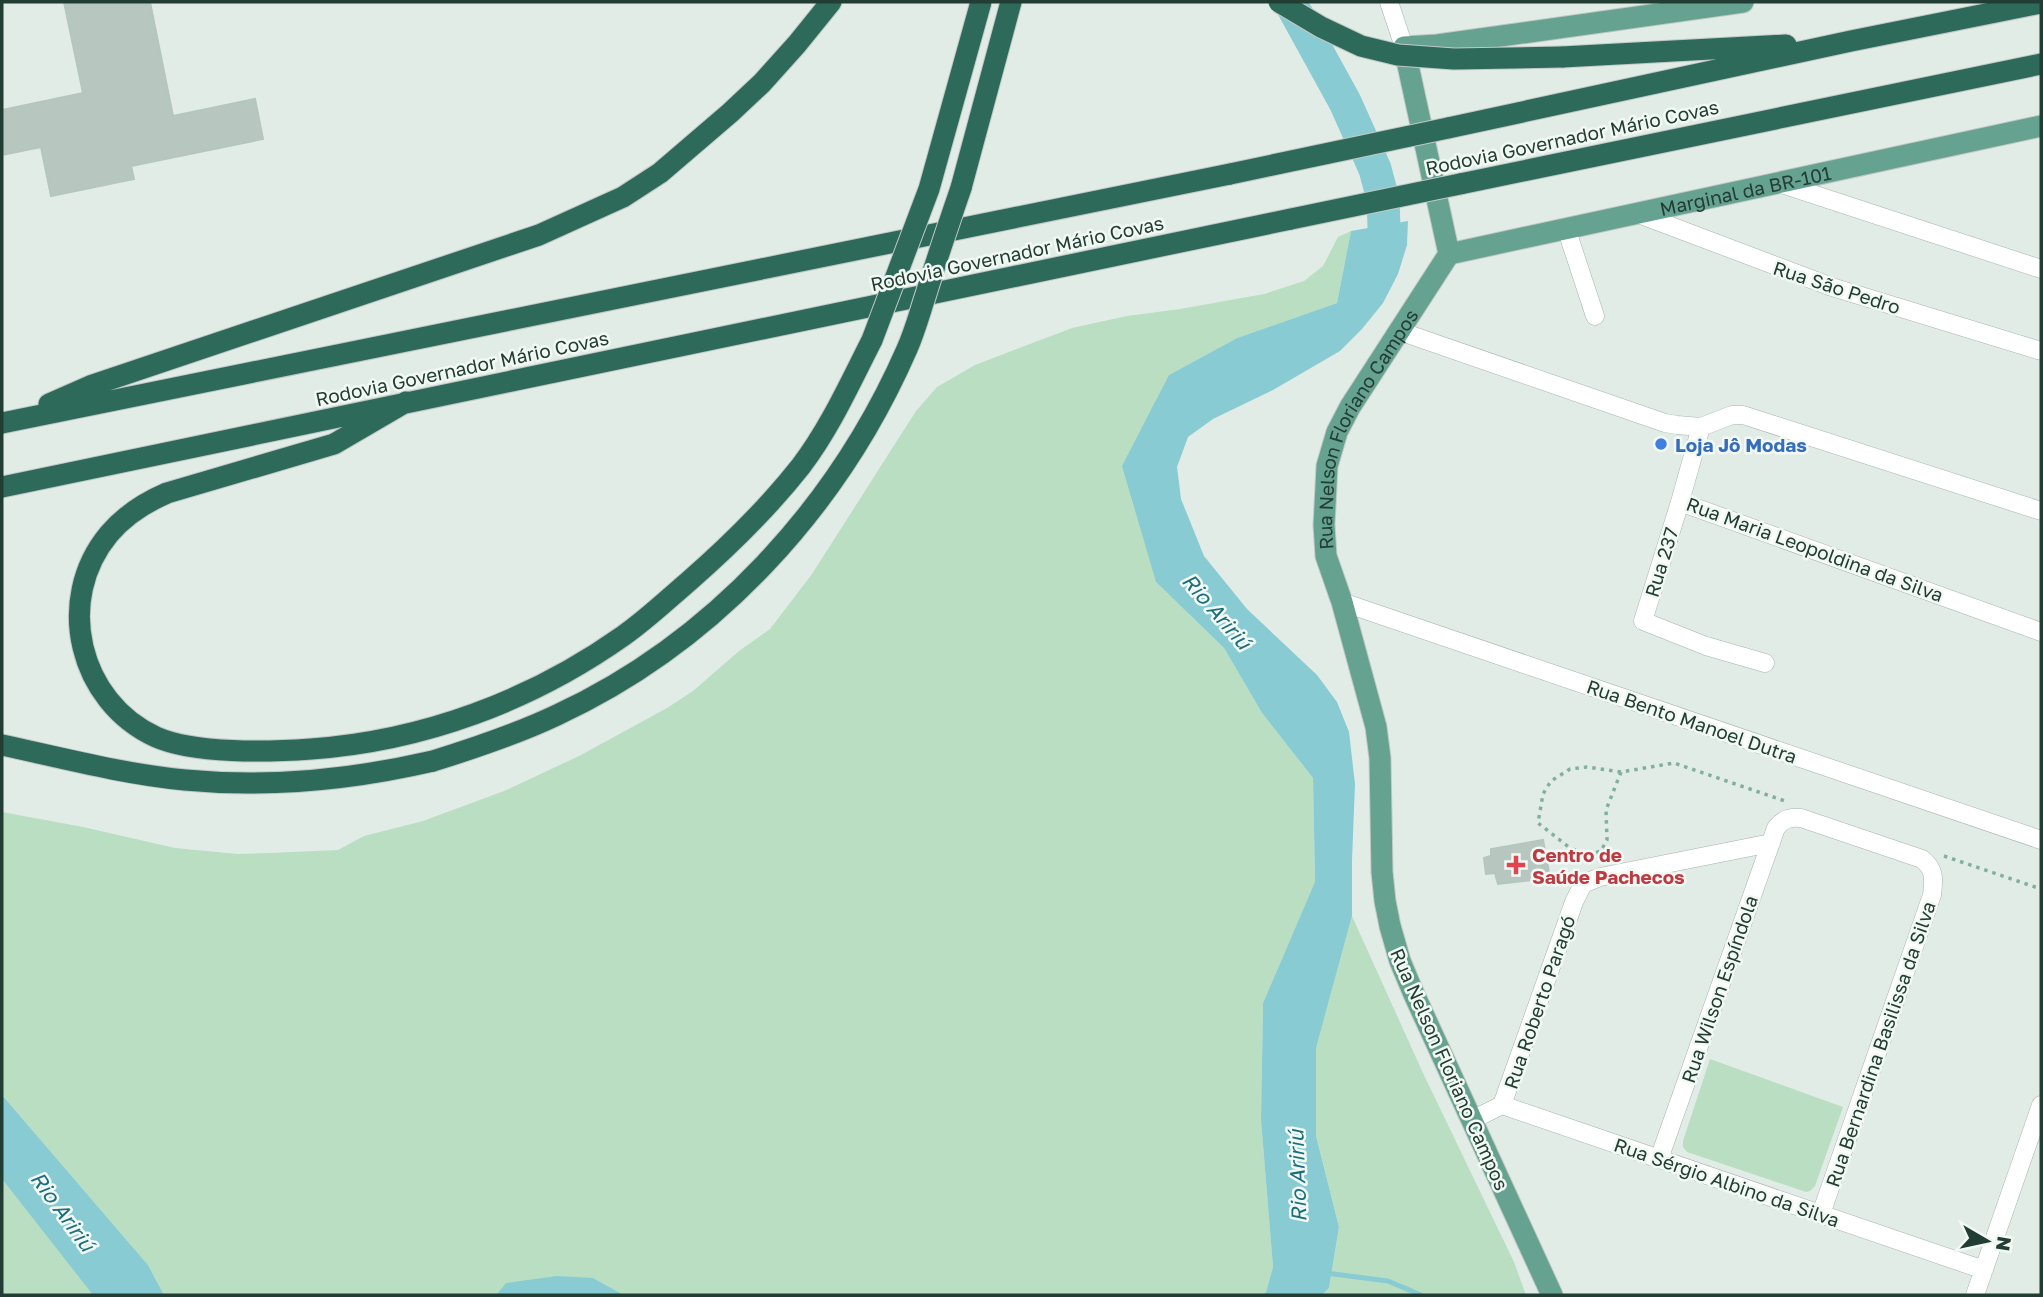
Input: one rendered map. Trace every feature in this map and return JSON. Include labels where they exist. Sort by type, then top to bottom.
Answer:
[{"type":"highway","points":[[7,422],[90,386],[539,235],[623,197],[660,173],[762,83],[831,2]]},
{"type":"highway","points":[[406,402],[334,444],[167,494],[135,510],[108,535],[89,566],[80,601],[80,638],[92,674],[112,705],[141,729],[176,744],[194,748],[253,751],[332,748],[397,737],[486,710],[534,689],[592,657],[657,610],[717,558],[802,465],[826,428],[872,340],[929,189],[981,2]]},
{"type":"highway","points":[[2,745],[142,774],[225,783],[337,779],[433,761],[506,737],[599,694],[676,644],[746,584],[807,516],[835,479],[859,440],[908,347],[961,188],[1011,2]]},
{"type":"highway","points":[[1279,2],[1321,27],[1361,46],[1398,55],[1454,58],[1562,57],[1852,41]]},
{"type":"highway","name":"Rodovia Governador Mário Covas","points":[[7,422],[1230,174],[2041,3]]},
{"type":"highway","name":"Rodovia Governador Mário Covas","points":[[2,487],[2041,64]]},
{"type":"main road","points":[[1449,254],[1404,47],[1437,45],[1706,5],[1743,2]]},
{"type":"main road","name":"Marginal da BR-101","points":[[1449,254],[2035,130]]},
{"type":"main road","name":"Rua Nelson Floriano Campos","points":[[1449,254],[1350,407],[1337,432],[1329,456],[1324,491],[1326,556],[1342,602],[1376,727],[1380,758],[1382,872],[1391,928],[1401,961],[1552,1295]]},
{"type":"street","points":[[1388,2],[1404,47]]},
{"type":"street","points":[[1778,183],[2041,269]]},
{"type":"street","name":"Rua São Pedro","points":[[1636,213],[1832,286],[2041,351]]},
{"type":"street","points":[[1566,228],[1595,316]]},
{"type":"street","points":[[1399,331],[1665,422],[1701,427],[1732,415],[1755,418],[2041,511]]},
{"type":"street","name":"Rua Maria Leopoldina da Silva","points":[[1701,427],[1679,502],[2041,632]]},
{"type":"street","name":"Rua 237","points":[[1679,502],[1643,621],[1706,646],[1765,663]]},
{"type":"street","name":"Rua Bento Manoel Dutra","points":[[1342,602],[2041,840]]},
{"type":"street","name":"Rua Wilson Espíndola","points":[[1659,1159],[1776,828],[1783,820],[1801,818],[1922,859],[1934,873]]},
{"type":"street","name":"Rua Roberto Paragó","points":[[1502,1105],[1574,902],[1583,884],[1600,877],[1771,843]]},
{"type":"street","name":"Rua Bernardina Basilissa da Silva","points":[[1821,1214],[1932,895],[1934,873]]},
{"type":"street","points":[[1472,1120],[1502,1105]]},
{"type":"street","name":"Rua Sérgio Albino da Silva","points":[[1502,1105],[1984,1270]]},
{"type":"street","points":[[1975,1295],[2041,1105]]},
{"type":"path","points":[[1621,772],[1606,810],[1607,840],[1601,851],[1588,855],[1570,848],[1538,823],[1543,794],[1551,781],[1570,769],[1587,767],[1621,772],[1674,763]]},
{"type":"green space","points":[[1351,231],[1337,303],[1237,338],[1169,375],[1156,582],[1224,648],[1262,713],[1313,778],[1315,883],[1263,1003],[1261,1120],[1273,1267],[1263,1295],[624,1295],[593,1278],[506,1283],[496,1295],[164,1295],[148,1265],[2,1095],[2,812],[175,848],[238,854],[269,853],[338,850],[364,836],[423,821],[504,791],[579,756],[667,708],[693,691],[739,651],[770,629],[812,574],[916,411],[937,387],[975,365],[1072,328],[1127,316],[1264,294],[1304,281],[1323,266],[1338,237]]},
{"type":"green space","points":[[1352,916],[1423,1073],[1514,1262],[1526,1295],[1322,1295],[1329,1288],[1339,1227],[1316,1136],[1316,1047]]},
{"type":"green space","points":[[1710,1059],[1843,1107],[1815,1186],[1810,1191],[1806,1192],[1687,1152],[1683,1147]]},
{"type":"green space","points":[[2,1179],[88,1288],[93,1295],[2,1295]]},
{"type":"water","points":[[1408,221],[1407,245],[1398,274],[1383,303],[1362,329],[1340,351],[1273,390],[1213,419],[1188,437],[1177,467],[1181,499],[1204,556],[1247,609],[1317,675],[1337,702],[1349,732],[1355,784],[1352,916],[1316,1048],[1316,1136],[1339,1227],[1329,1288],[1322,1295],[1263,1295],[1273,1267],[1261,1120],[1263,1003],[1315,882],[1313,778],[1262,713],[1224,648],[1156,582],[1122,466],[1169,375],[1237,338],[1337,303],[1351,231]]},
{"type":"water","points":[[2,1095],[148,1265],[164,1295],[93,1295],[2,1179]]},
{"type":"water","points":[[557,1276],[593,1278],[624,1295],[496,1295],[506,1283]]},
{"type":"building","points":[[64,2],[150,2],[173,116],[255,99],[263,139],[131,166],[134,179],[51,196],[41,147],[2,155],[2,110],[83,93]]},
{"type":"building","name":"Centro de Saúde Pachecos","points":[[1543,840],[1550,878],[1498,884],[1495,873],[1486,874],[1484,858],[1491,856],[1491,849]]},
{"type":"waterway","name":"Rio Aririú","points":[[1290,2],[1345,102],[1375,169],[1383,199],[1385,255],[1379,271]]},
{"type":"waterway","points":[[1326,1273],[1388,1281],[1421,1295]]},
{"type":"place","name":"Loja Jô Modas","points":[[1661,444]]},
{"type":"place","name":"Centro de Saúde Pachecos","points":[[1516,865]]}]
